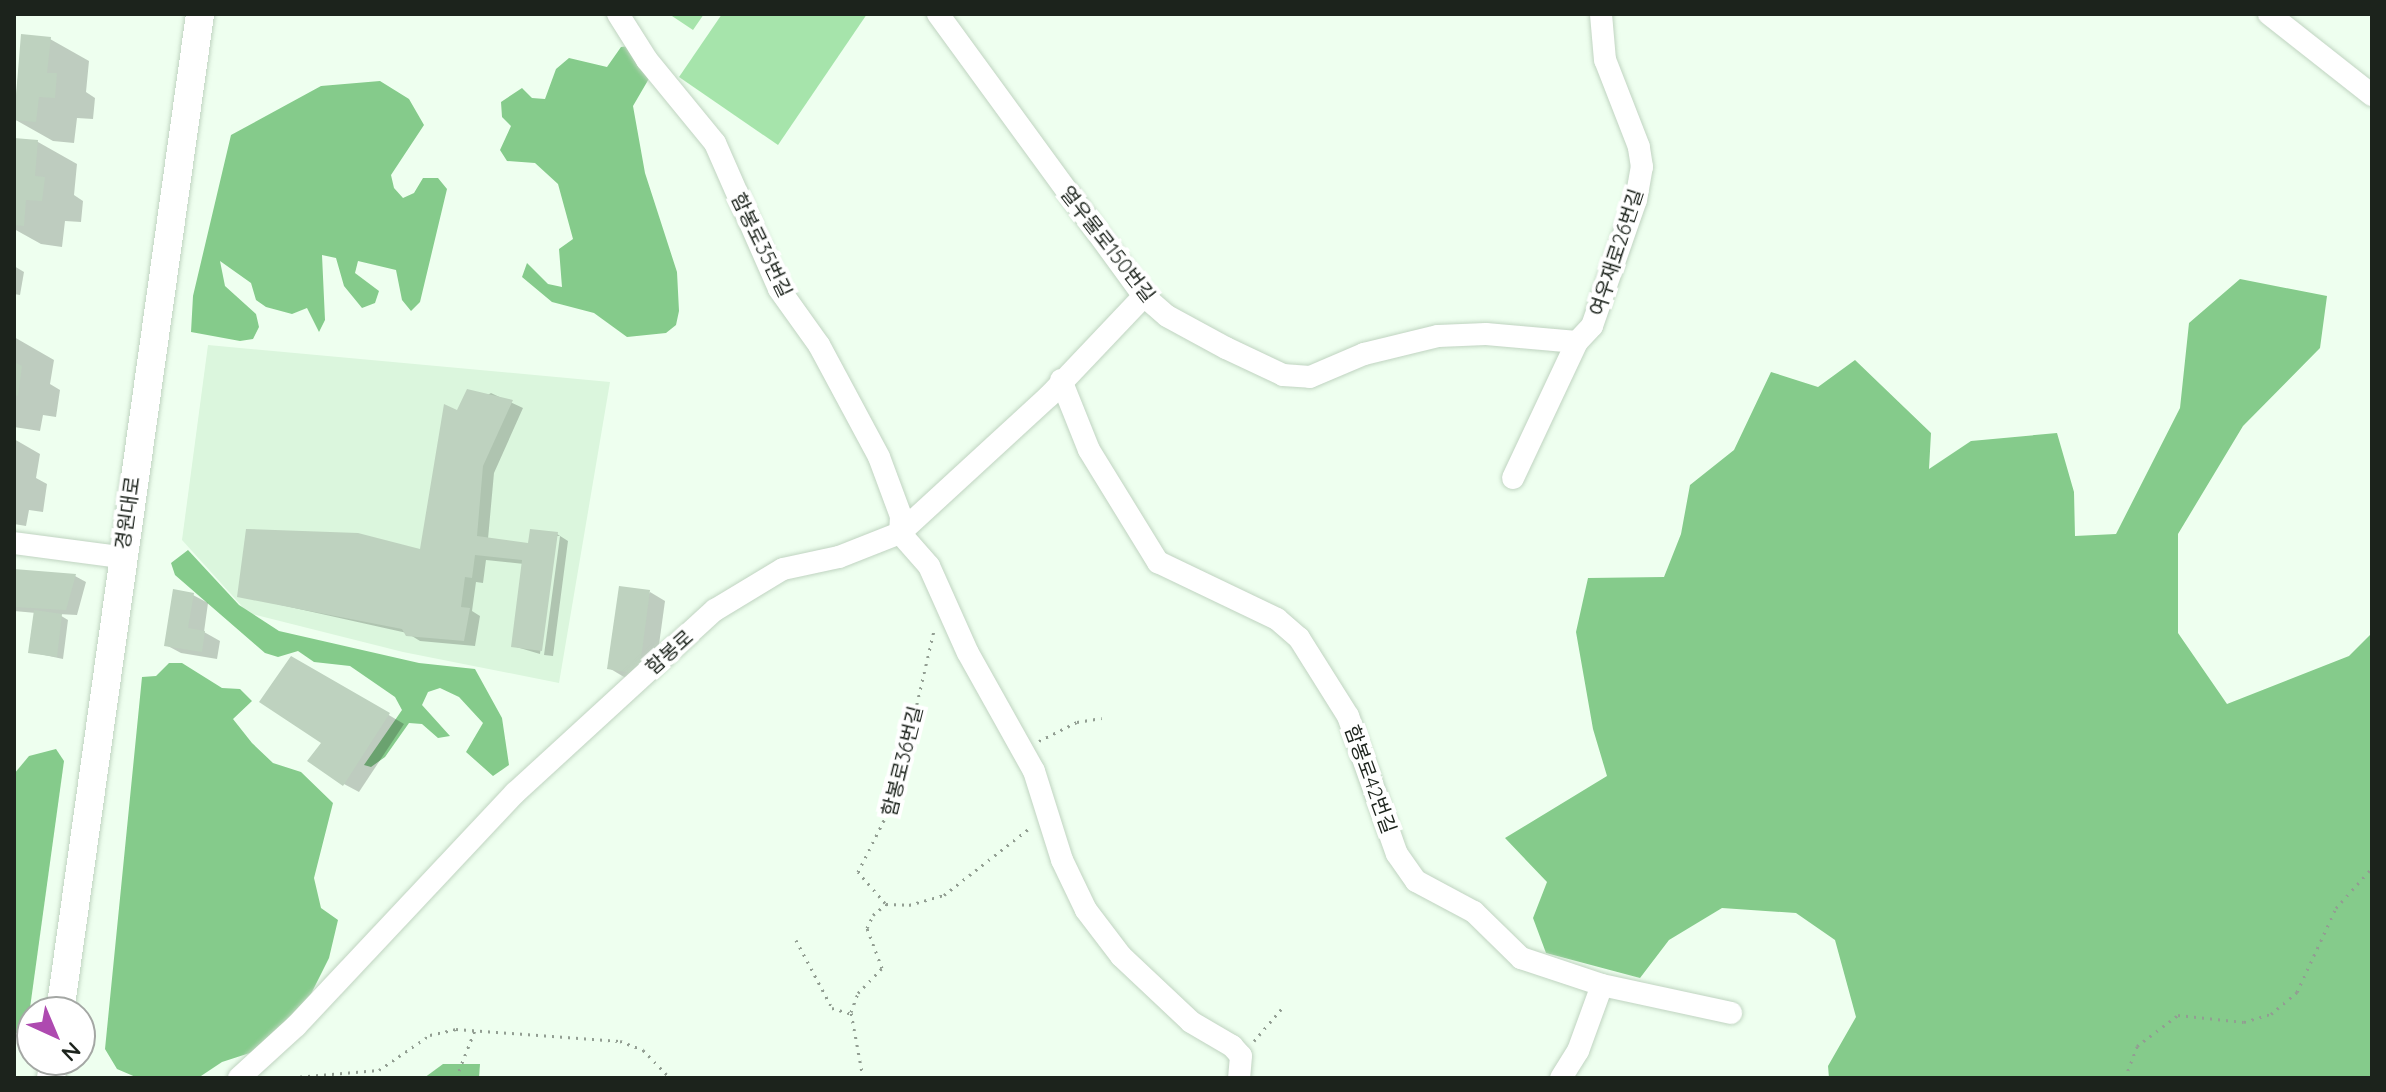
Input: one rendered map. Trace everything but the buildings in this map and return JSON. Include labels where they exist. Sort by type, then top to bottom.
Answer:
[{"type":"main road","name":"경원대로","points":[[62,996],[199,14]]},
{"type":"street","name":"함봉로35번길","points":[[618,14],[647,60],[715,143],[779,289],[819,345],[883,465],[901,516],[900,533]]},
{"type":"street","name":"열우물로150번길","points":[[938,14],[1144,296],[1167,316],[1283,375],[1310,377],[1364,354],[1438,336],[1577,342]]},
{"type":"street","name":"여우재로26번길","points":[[1513,478],[1577,342],[1592,326],[1642,167],[1605,60],[1601,14]]},
{"type":"street","points":[[2269,14],[2372,95]]},
{"type":"street","name":"함봉로","points":[[239,1078],[296,1026],[515,793],[715,610],[771,574],[839,557],[900,533],[1061,380],[1144,296]]},
{"type":"street","name":"함봉로42번길","points":[[1061,380],[1089,450],[1158,562],[1277,619],[1299,638],[1348,716],[1406,870],[1474,912],[1507,950],[1602,985],[1731,1013]]},
{"type":"street","points":[[900,533],[929,566],[1021,747],[1048,811],[1062,860],[1086,910],[1121,956],[1240,1067]]},
{"type":"street","points":[[14,543],[121,557]]},
{"type":"street","points":[[1561,1078],[1578,1051],[1602,985]]},
{"type":"path","name":"함봉로36번길","points":[[886,904],[858,872],[895,798],[930,641],[947,606]]},
{"type":"path","points":[[1021,747],[1077,722],[1102,718]]},
{"type":"path","points":[[863,1078],[852,1014],[858,993],[882,968],[867,928],[886,904],[909,905],[944,895],[1001,855],[1048,811]]},
{"type":"path","points":[[2125,1078],[2137,1046],[2178,1015],[2244,1022],[2271,1014],[2297,992],[2336,908],[2372,868]]},
{"type":"path","points":[[796,940],[832,1008],[852,1014]]},
{"type":"path","points":[[1240,1067],[1283,1007]]},
{"type":"path","points":[[456,1078],[475,1030]]},
{"type":"path","points":[[284,1078],[379,1070],[430,1035],[475,1030],[620,1041],[643,1050],[670,1078]]},
{"type":"shaded area","points":[[208,345],[610,382],[559,683],[403,652],[248,613],[182,540]]},
{"type":"green space","points":[[669,14],[704,14],[693,30]]},
{"type":"green space","points":[[722,14],[867,14],[778,145],[679,77]]},
{"type":"green space","points":[[638,45],[654,70],[633,106],[645,173],[677,272],[679,311],[676,325],[666,333],[627,337],[594,313],[552,302],[522,277],[527,263],[548,284],[562,287],[559,249],[573,239],[558,184],[535,163],[507,161],[500,150],[511,126],[502,117],[501,102],[522,88],[532,98],[545,99],[556,69],[569,58],[607,67],[621,47]]},
{"type":"green space","points":[[380,81],[409,99],[424,125],[391,175],[394,188],[403,198],[414,193],[423,178],[438,178],[447,189],[420,302],[411,311],[402,300],[396,270],[358,261],[355,273],[379,291],[375,303],[362,308],[344,286],[336,258],[322,255],[325,320],[319,332],[307,308],[292,314],[266,307],[256,300],[251,283],[220,261],[225,286],[256,314],[259,327],[253,339],[240,341],[191,332],[193,296],[231,135],[321,86]]},
{"type":"green space","points":[[2240,279],[2327,296],[2320,348],[2243,426],[2178,534],[2178,633],[2227,704],[2349,656],[2372,633],[2372,1078],[1829,1078],[1828,1066],[1856,1017],[1835,940],[1796,913],[1722,908],[1669,940],[1640,978],[1546,953],[1533,918],[1547,882],[1505,838],[1607,776],[1593,729],[1576,632],[1588,578],[1664,577],[1681,534],[1690,485],[1734,450],[1771,372],[1818,387],[1855,360],[1931,433],[1929,469],[1971,441],[2057,433],[2074,492],[2075,536],[2116,534],[2180,408],[2189,323]]},
{"type":"green space","points":[[188,550],[239,605],[279,631],[419,663],[475,669],[502,718],[509,765],[493,776],[466,752],[483,723],[459,697],[440,688],[428,692],[422,705],[450,736],[438,738],[422,724],[409,723],[385,757],[371,767],[364,765],[402,710],[395,697],[350,666],[314,662],[298,651],[278,657],[265,653],[175,575],[171,563]]},
{"type":"green space","points":[[169,663],[182,663],[222,688],[240,689],[252,701],[233,719],[252,743],[273,763],[301,772],[333,803],[314,878],[321,908],[338,920],[329,958],[310,996],[259,1050],[222,1062],[198,1078],[138,1078],[117,1069],[105,1049],[142,677],[156,676]]},
{"type":"green space","points":[[56,749],[64,761],[32,996],[16,996],[16,1033],[14,774],[29,756]]},
{"type":"green space","points":[[443,1064],[480,1064],[479,1078],[424,1078]]}]
